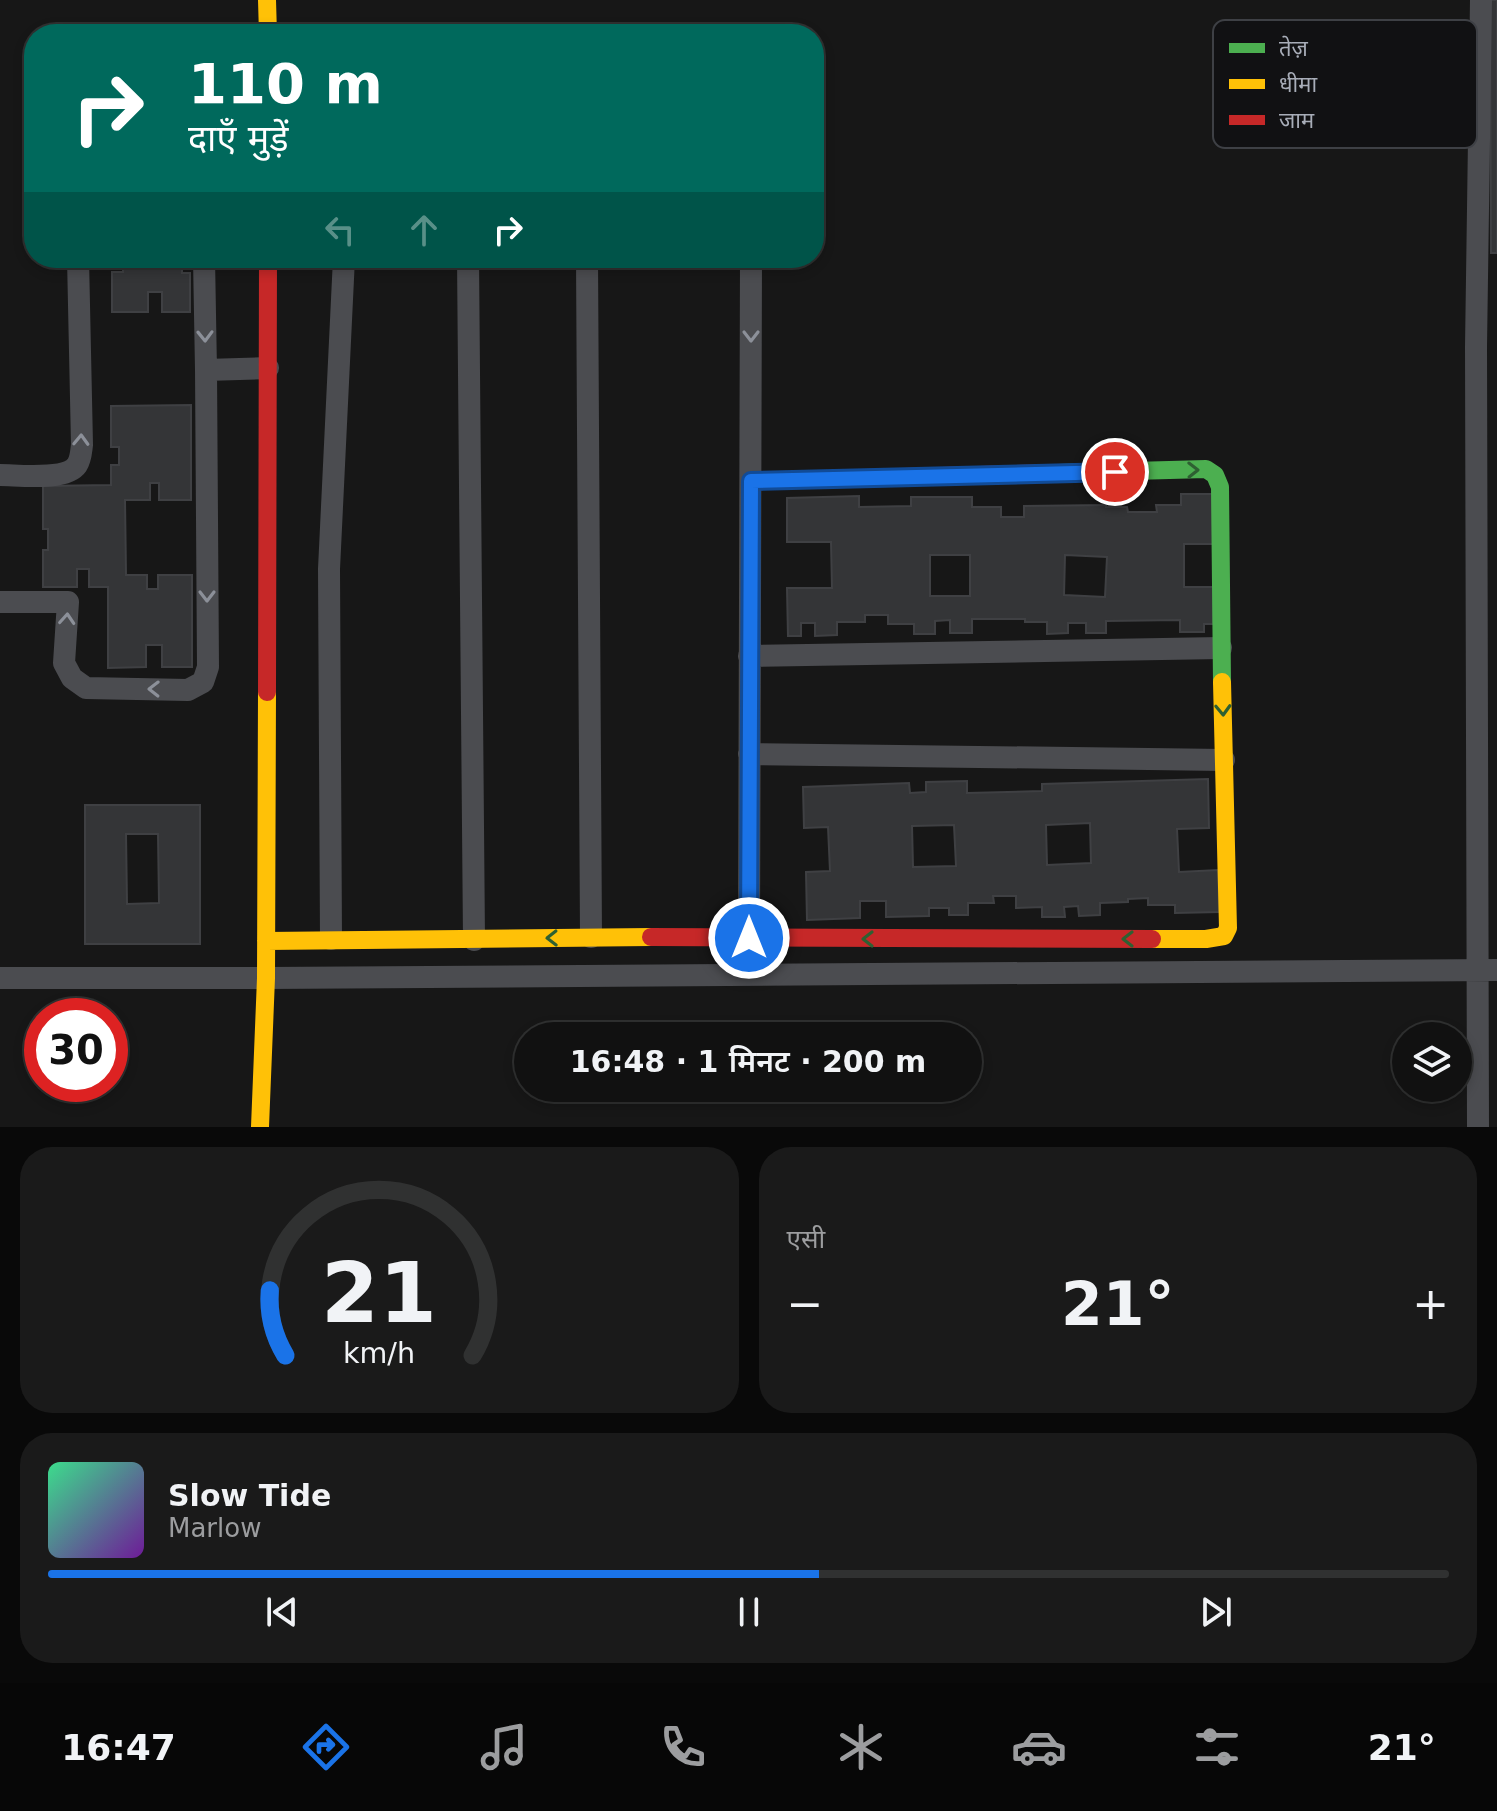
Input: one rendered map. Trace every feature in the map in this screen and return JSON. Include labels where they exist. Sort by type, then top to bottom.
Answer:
[{"type":"street","points":[[267,0],[268,24]]},
{"type":"street","points":[[1478,1127],[1487,970],[1476,347],[1481,0]]},
{"type":"street","points":[[0,475],[59,475],[75,468],[80,461],[78,268]]},
{"type":"street","points":[[0,602],[68,602],[64,663],[72,678],[86,688],[188,690],[203,682],[208,667],[204,268]]},
{"type":"street","points":[[260,1127],[266,978],[268,268]]},
{"type":"street","points":[[331,939],[329,569],[344,268]]},
{"type":"street","points":[[468,268],[474,940]]},
{"type":"street","points":[[587,268],[591,937]]},
{"type":"street","points":[[749,938],[751,268]]},
{"type":"street","points":[[1476,347],[1497,361]]},
{"type":"street","points":[[206,370],[268,368]]},
{"type":"street","points":[[266,941],[591,937],[1206,939],[1224,936],[1228,928],[1220,487],[1215,475],[1206,469],[751,481]]},
{"type":"street","points":[[749,656],[1221,648]]},
{"type":"street","points":[[749,754],[1224,760]]},
{"type":"street","points":[[0,978],[1487,970]]},
{"type":"building","points":[[1490,0],[1497,0],[1497,253],[1491,253]]},
{"type":"building","points":[[123,268],[182,268],[182,273],[190,273],[190,312],[162,312],[162,292],[148,292],[148,312],[112,312],[112,272],[123,272]]},
{"type":"building","points":[[191,405],[191,500],[159,500],[159,483],[150,483],[150,500],[125,500],[126,575],[147,575],[147,589],[158,589],[158,575],[192,575],[192,667],[162,667],[162,645],[146,645],[146,667],[108,668],[108,587],[89,587],[89,569],[77,569],[77,587],[43,587],[43,550],[48,550],[48,529],[43,529],[43,486],[111,485],[111,465],[119,465],[119,447],[111,447],[111,406]]},
{"type":"building","points":[[1181,494],[1212,494],[1213,544],[1184,544],[1184,587],[1213,587],[1213,624],[1204,624],[1204,632],[1180,632],[1180,620],[1106,621],[1106,633],[1086,633],[1086,623],[1068,623],[1068,633],[1047,634],[1047,622],[972,619],[972,633],[950,633],[950,620],[935,621],[935,634],[914,634],[914,624],[888,624],[888,615],[865,615],[865,622],[837,622],[837,635],[815,636],[815,623],[801,623],[801,636],[788,636],[787,588],[832,588],[831,542],[787,542],[787,498],[859,496],[859,507],[911,506],[911,497],[972,497],[972,507],[1001,507],[1001,517],[1024,517],[1024,506],[1106,505],[1127,507],[1128,512],[1157,512],[1156,505],[1181,505]],"holes":[[[930,555],[970,555],[970,596],[930,596]],[[1065,555],[1107,557],[1105,597],[1064,595]]]},
{"type":"building","points":[[1208,779],[1209,828],[1177,829],[1179,872],[1218,870],[1219,912],[1175,913],[1175,905],[1148,905],[1148,898],[1100,903],[1100,915],[1079,916],[1078,906],[1064,907],[1065,917],[1042,917],[1042,907],[1016,908],[1016,896],[993,896],[994,903],[968,903],[968,915],[949,915],[949,908],[929,908],[929,916],[886,917],[886,901],[860,901],[860,918],[807,920],[806,872],[830,871],[828,827],[804,828],[803,787],[909,783],[910,793],[926,792],[926,782],[967,781],[967,793],[1042,791],[1042,784]],"holes":[[[1090,823],[1091,863],[1047,865],[1046,825]],[[954,825],[956,866],[913,867],[912,826]]]},
{"type":"building","points":[[85,805],[200,805],[200,944],[85,944]],"holes":[[[126,834],[158,834],[159,903],[127,904]]]},
{"type":"traffic: fast","points":[[1059,473],[1206,469],[1215,475],[1220,487],[1222,682]]},
{"type":"traffic: slow","points":[[267,0],[268,24]]},
{"type":"traffic: slow","points":[[1152,939],[1206,939],[1224,936],[1228,928],[1222,682]]},
{"type":"traffic: slow","points":[[260,1127],[266,978],[267,692]]},
{"type":"traffic: slow","points":[[266,941],[651,937]]},
{"type":"traffic: jam","points":[[267,692],[268,268]]},
{"type":"traffic: jam","points":[[751,481],[1059,473]]},
{"type":"traffic: jam","points":[[651,937],[1152,939]]},
{"type":"route","points":[[749,938],[751,481],[1115,472]]}]
